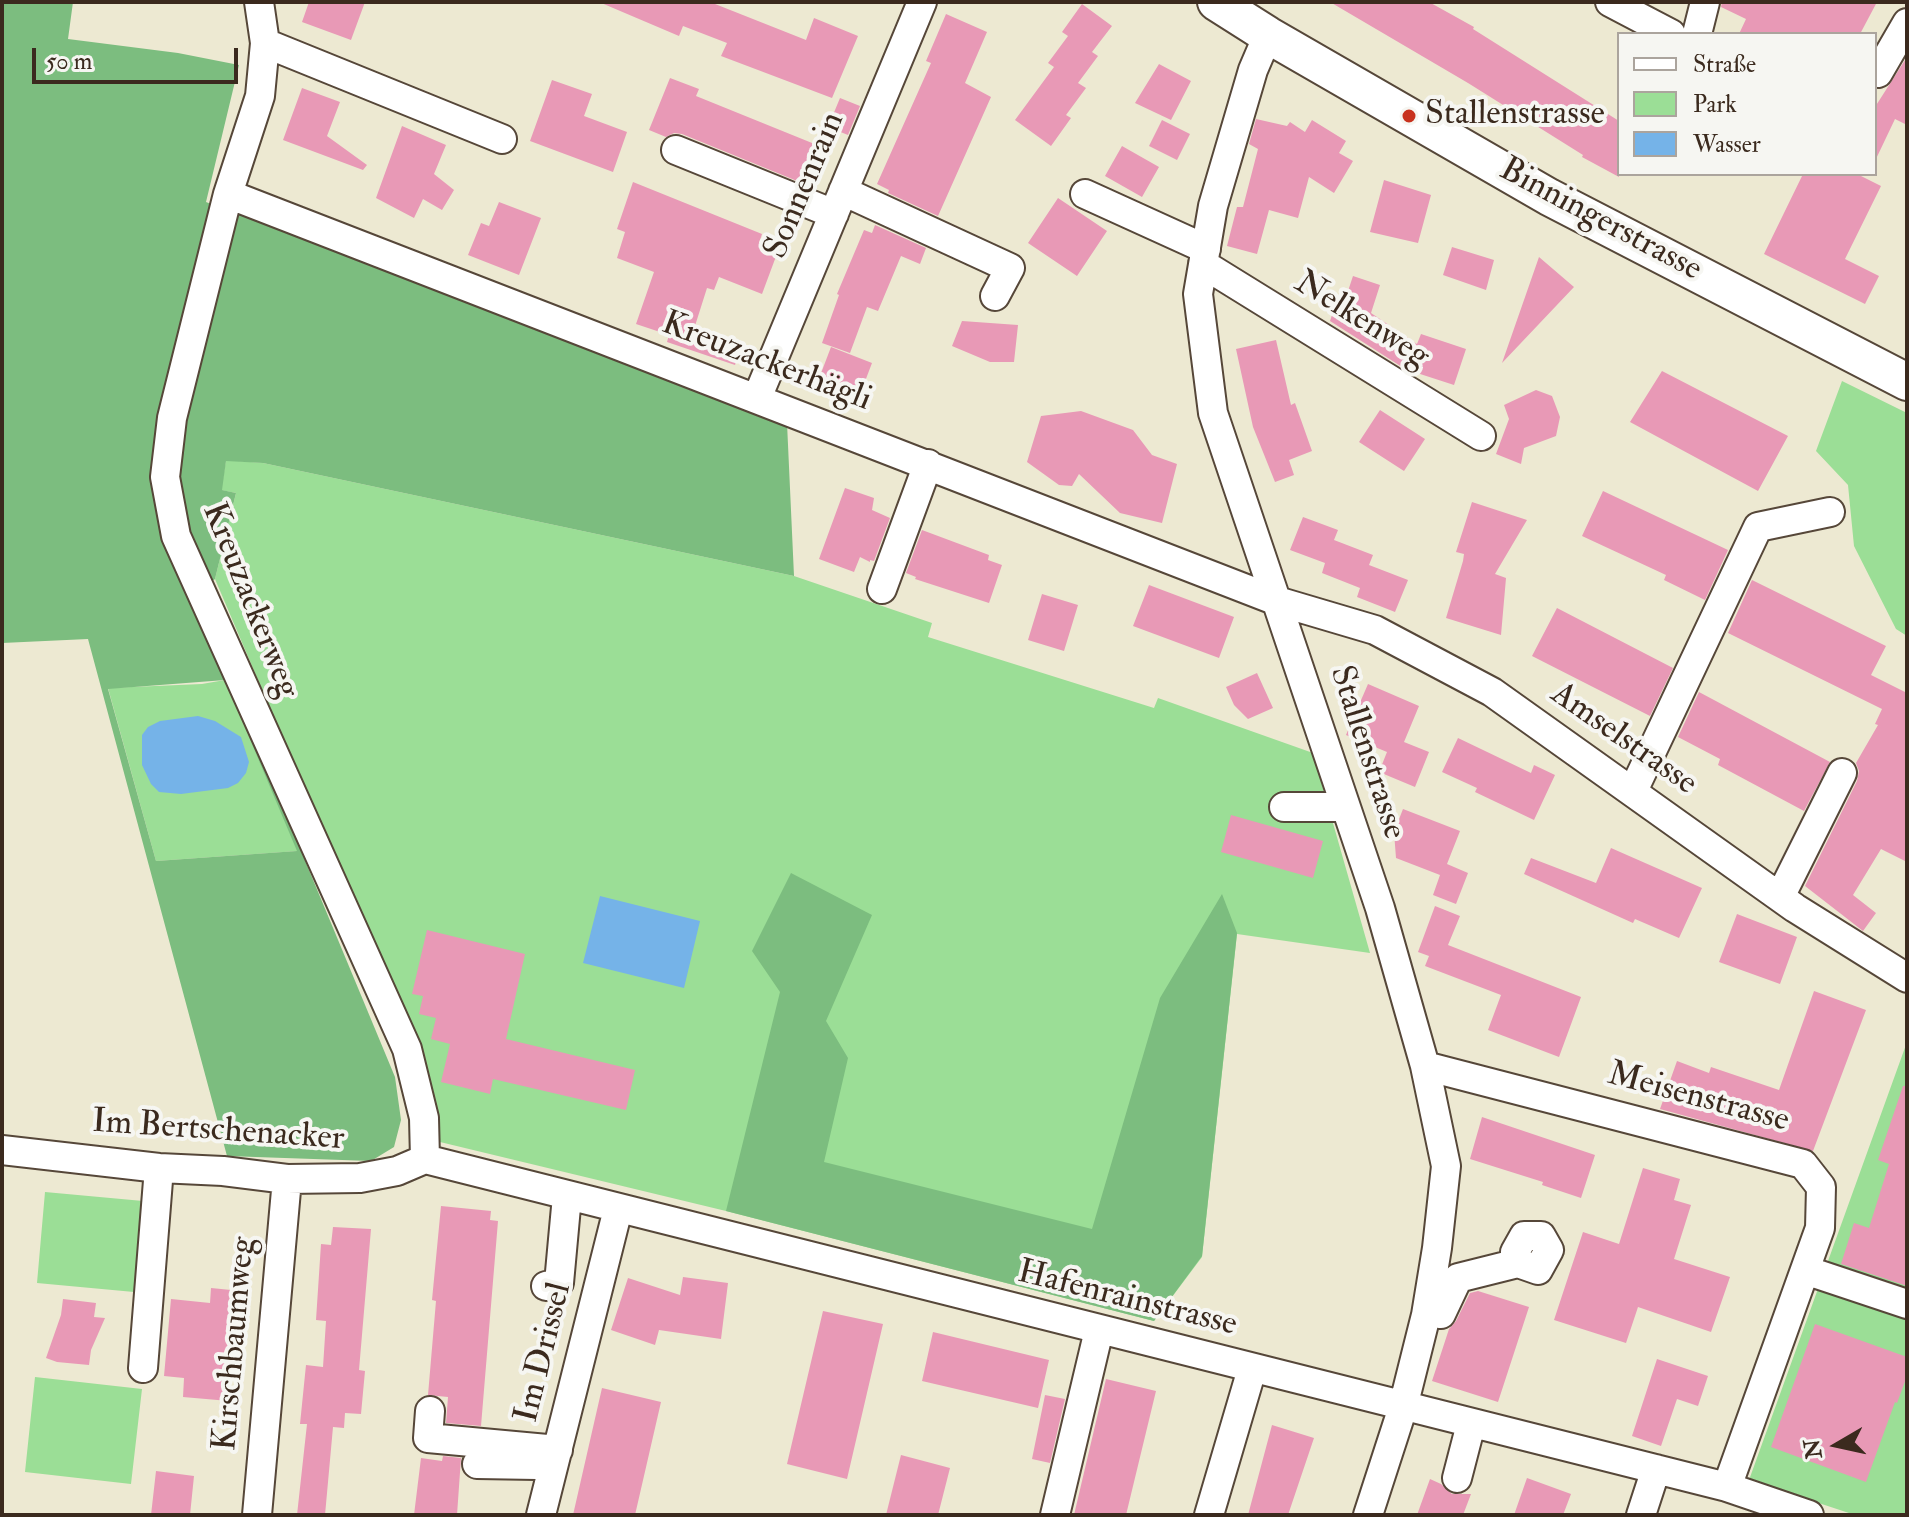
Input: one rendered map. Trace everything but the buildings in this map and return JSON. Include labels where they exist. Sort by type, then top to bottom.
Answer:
[{"type":"main road","name":"Binningerstrasse","points":[[1216,2],[1549,197],[1907,382]]},
{"type":"street","name":"Kreuzackerweg","points":[[259,2],[265,43],[260,96],[228,194],[172,418],[165,477],[176,536],[407,1049],[424,1118],[425,1159]]},
{"type":"street","name":"Sonnenrain","points":[[757,398],[922,2]]},
{"type":"street","points":[[1610,2],[1667,32]]},
{"type":"street","points":[[1698,32],[1705,2]]},
{"type":"street","points":[[1878,73],[1907,23]]},
{"type":"street","name":"Stallenstrasse","points":[[1268,35],[1253,70],[1213,206],[1198,294],[1213,413],[1380,908],[1425,1066],[1446,1166],[1446,1276],[1427,1309],[1403,1407],[1368,1515]]},
{"type":"street","points":[[265,43],[502,139]]},
{"type":"street","points":[[676,150],[838,203],[1010,268],[995,296]]},
{"type":"street","name":"Kreuzackerhägli","points":[[228,194],[1277,601]]},
{"type":"street","name":"Nelkenweg","points":[[1085,194],[1204,256],[1481,436]]},
{"type":"street","points":[[882,589],[928,464]]},
{"type":"street","points":[[1633,791],[1758,527],[1830,512]]},
{"type":"street","name":"Amselstrasse","points":[[1277,601],[1375,630],[1479,685],[1780,897],[1907,978]]},
{"type":"street","points":[[1780,897],[1842,773]]},
{"type":"street","points":[[1284,807],[1345,807]]},
{"type":"street","name":"Meisenstrasse","points":[[1425,1066],[1803,1164],[1821,1187],[1820,1228],[1727,1487]]},
{"type":"street","name":"Im Bertschenacker","points":[[2,1150],[287,1179],[360,1178],[397,1171],[425,1159]]},
{"type":"street","name":"Hafenrainstrasse","points":[[425,1159],[1727,1487],[1809,1515]]},
{"type":"street","points":[[143,1368],[159,1168]]},
{"type":"street","name":"Kirschbaumweg","points":[[257,1515],[287,1179]]},
{"type":"street","points":[[546,1286],[559,1283],[567,1196]]},
{"type":"street","name":"Im Drissel","points":[[541,1515],[618,1209]]},
{"type":"street","points":[[1446,1276],[1518,1263]]},
{"type":"street","points":[[1805,1270],[1907,1304]]},
{"type":"street","points":[[1055,1515],[1099,1330]]},
{"type":"street","points":[[1209,1515],[1252,1369]]},
{"type":"street","points":[[430,1411],[428,1438],[556,1457]]},
{"type":"street","points":[[1457,1478],[1471,1424]]},
{"type":"street","points":[[477,1464],[556,1457]]},
{"type":"street","points":[[1641,1515],[1656,1469]]},
{"type":"green space","points":[[2,2],[73,2],[68,39],[178,53],[239,65],[206,202],[787,423],[794,576],[263,463],[226,461],[222,490],[236,493],[215,579],[192,599],[230,680],[395,1077],[401,1120],[394,1147],[371,1161],[227,1156],[88,639],[2,643]],"holes":[[[225,680],[297,851],[156,861],[108,689]]]},
{"type":"green space","points":[[1842,381],[1907,413],[1907,636],[1896,629],[1854,546],[1848,485],[1816,451]]},
{"type":"green space","points":[[226,460],[263,463],[794,576],[932,623],[928,637],[1154,708],[1158,698],[1313,753],[1370,953],[1237,934],[1202,1257],[1154,1321],[726,1211],[440,1142],[422,1046],[374,948],[340,863],[215,579],[236,493],[221,490]]},
{"type":"green space","points":[[225,680],[298,851],[156,861],[108,688],[202,684]]},
{"type":"green space","points":[[791,873],[872,915],[826,1021],[848,1058],[824,1162],[1092,1229],[1160,998],[1222,894],[1237,933],[1202,1256],[1154,1321],[726,1211],[780,992],[752,951]]},
{"type":"green space","points":[[1907,1042],[1907,1515],[1855,1515],[1749,1480]]},
{"type":"green space","points":[[45,1192],[143,1201],[134,1292],[37,1283]]},
{"type":"green space","points":[[35,1377],[142,1389],[131,1484],[25,1472]]},
{"type":"water","points":[[198,716],[215,721],[241,737],[249,762],[246,773],[238,783],[228,788],[181,794],[159,792],[151,784],[142,765],[142,735],[148,727],[160,721]]},
{"type":"water","points":[[600,896],[700,921],[684,988],[583,963]]},
{"type":"place","name":"Stallenstrasse","points":[[1409,116]]}]
